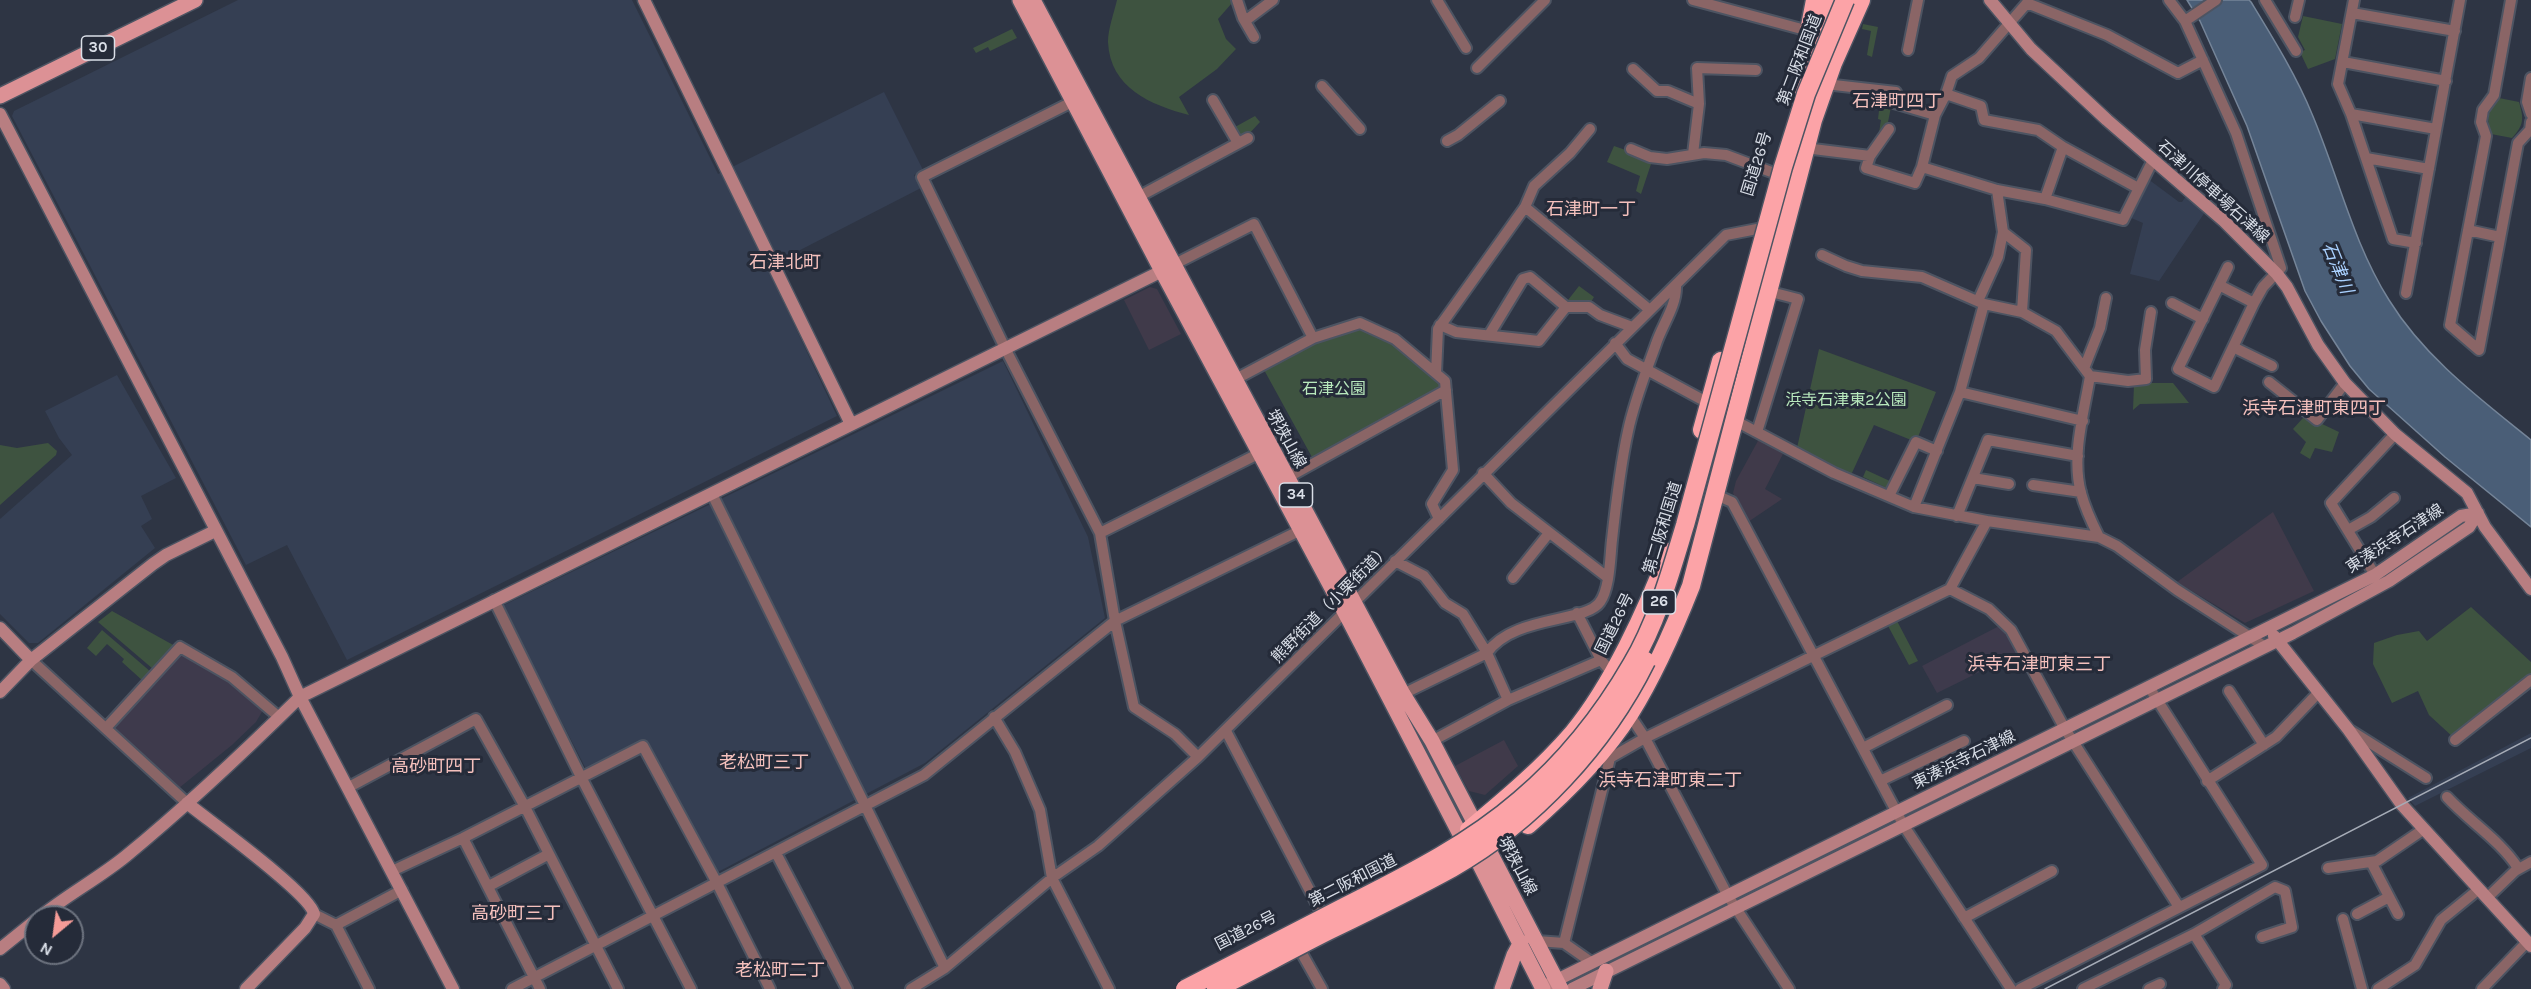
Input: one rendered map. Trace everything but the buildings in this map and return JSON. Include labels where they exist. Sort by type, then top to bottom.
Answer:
[{"type":"highway","points":[[1798,96],[1815,0]]},
{"type":"highway","name":"国道26号","points":[[1175,989],[1418,866],[1468,831],[1545,763],[1574,732],[1607,667],[1659,579],[1670,548],[1757,229],[1798,96],[1833,0]]},
{"type":"highway","name":"第二阪和国道","points":[[1185,989],[1455,848],[1499,818],[1541,781],[1580,741],[1601,712],[1633,663],[1668,579],[1686,525],[1790,147],[1816,68],[1845,0]]},
{"type":"highway","name":"第二阪和国道","points":[[1216,989],[1454,867],[1553,790],[1612,721],[1629,695],[1658,639],[1680,581],[1810,117],[1820,85],[1856,0]]},
{"type":"highway","name":"26","points":[[1227,989],[1484,857],[1560,797],[1606,755],[1670,638],[1691,586],[1805,148],[1825,84],[1861,0]]},
{"type":"main road","name":"30","points":[[0,96],[177,4],[195,0]]},
{"type":"main road","name":"堺狭山線","points":[[1020,0],[1072,102],[1234,380],[1287,477],[1349,607],[1468,831],[1537,941],[1549,987]]},
{"type":"main road","name":"堺狭山線","points":[[1033,0],[1138,197],[1167,268],[1301,530],[1432,741],[1468,831]]},
{"type":"main road","name":"堺狭山線","points":[[1484,857],[1521,942],[1549,987]]},
{"type":"main road","points":[[1502,989],[1521,942]]},
{"type":"main road","points":[[1600,989],[1606,971]]},
{"type":"street","points":[[644,0],[851,424]]},
{"type":"street","points":[[1237,0],[1254,36]]},
{"type":"street","points":[[1245,21],[1273,0]]},
{"type":"street","points":[[1437,0],[1466,48]]},
{"type":"street","points":[[1478,68],[1545,0]]},
{"type":"street","points":[[1693,0],[1809,31]]},
{"type":"street","points":[[1908,50],[1918,0]]},
{"type":"street","name":"石津川停車場石津線","points":[[1990,0],[2008,24],[2048,64],[2224,221],[2277,274],[2291,294],[2318,345],[2344,383],[2395,434],[2467,493],[2486,527],[2531,589]]},
{"type":"street","points":[[2169,0],[2185,21],[2236,133],[2282,268],[2263,286],[2214,387],[2178,369],[2228,267]]},
{"type":"street","points":[[2185,21],[2216,0]]},
{"type":"street","points":[[2265,0],[2296,51]]},
{"type":"street","points":[[2295,16],[2299,0]]},
{"type":"street","points":[[2354,0],[2338,84],[2351,114],[2393,239],[2416,243]]},
{"type":"street","points":[[2406,293],[2460,0]]},
{"type":"street","points":[[2511,0],[2494,95],[2483,110],[2481,122],[2486,136],[2450,325],[2480,350],[2518,143],[2530,130],[2531,122]]},
{"type":"street","points":[[1889,129],[1870,156],[1866,168],[1915,183],[1923,167],[1935,115],[1952,76],[1978,58],[2027,1],[2107,35],[2178,73],[2203,60]]},
{"type":"street","points":[[2352,13],[2455,31]]},
{"type":"street","points":[[2343,62],[2446,81]]},
{"type":"street","points":[[1693,154],[1699,104],[1697,68],[1756,70]]},
{"type":"street","points":[[1633,69],[1657,91],[1668,91],[1699,104]]},
{"type":"street","points":[[2531,78],[2527,102],[2531,114]]},
{"type":"street","points":[[1825,84],[1895,97],[1935,115]]},
{"type":"street","points":[[1322,86],[1360,129]]},
{"type":"street","points":[[1946,94],[1981,106],[1984,120],[2038,130],[2063,147],[2138,188]]},
{"type":"street","points":[[1138,197],[1243,141],[1213,100]]},
{"type":"street","points":[[1447,141],[1458,135],[1500,101]]},
{"type":"street","points":[[1072,102],[922,177],[1005,348],[1100,533],[1115,621],[1134,706],[1175,734],[1198,757]]},
{"type":"street","points":[[0,114],[453,989]]},
{"type":"street","points":[[2351,114],[2436,129]]},
{"type":"street","points":[[1436,373],[1440,325],[1525,207],[1534,186],[1570,153],[1590,129]]},
{"type":"street","points":[[2045,199],[2063,147]]},
{"type":"street","points":[[1805,148],[1870,156]]},
{"type":"street","points":[[1631,149],[1650,157],[1667,159],[1704,153],[1726,155],[1774,173]]},
{"type":"street","points":[[2366,158],[2429,169]]},
{"type":"street","points":[[1923,167],[1997,190],[2045,199],[2123,220],[2153,160]]},
{"type":"street","points":[[1914,507],[1960,393],[1981,303],[1998,256],[2003,232],[1997,190]]},
{"type":"street","points":[[1525,207],[1650,310]]},
{"type":"street","points":[[54,905],[106,872],[187,803],[300,697],[1254,224],[1313,338]]},
{"type":"street","name":"熊野街道（小栗街道）","points":[[918,987],[945,968],[1052,878],[1098,846],[1198,757],[1726,235],[1757,229]]},
{"type":"street","points":[[2468,230],[2500,237]]},
{"type":"street","points":[[2003,232],[2026,250],[2022,312]]},
{"type":"street","points":[[1822,255],[1862,271],[1922,277],[1981,303],[2022,312],[2056,331],[2088,371],[2128,381],[2146,379],[2145,350],[2151,312]]},
{"type":"street","points":[[1489,335],[1523,279],[1530,277],[1566,307],[1589,307],[1600,315],[1632,327]]},
{"type":"street","points":[[1403,694],[1487,653],[1493,644],[1526,626],[1593,609],[1601,601],[1607,577],[1621,467],[1629,429],[1656,343],[1677,295],[1676,285]]},
{"type":"street","points":[[2219,285],[2254,303]]},
{"type":"street","points":[[1757,432],[1798,299],[1767,291]]},
{"type":"street","points":[[2099,537],[2081,492],[2078,456],[2088,371],[2106,298]]},
{"type":"street","points":[[2172,303],[2203,319]]},
{"type":"street","points":[[1440,325],[1456,332],[1539,340],[1566,307]]},
{"type":"street","points":[[1234,380],[1313,338],[1359,323],[1395,339],[1445,381],[1453,470],[1432,504],[1438,519]]},
{"type":"street","points":[[1615,343],[1627,359],[1709,402],[1735,422],[1834,473],[1914,507],[1986,521],[2099,537],[2117,546],[2249,638],[2264,646]]},
{"type":"street","points":[[2233,348],[2272,366]]},
{"type":"street","points":[[2269,382],[2317,420],[2344,383]]},
{"type":"street","points":[[1287,477],[1446,390]]},
{"type":"street","points":[[1960,393],[2083,421]]},
{"type":"street","points":[[2375,575],[2331,503],[2395,434]]},
{"type":"street","points":[[1957,516],[1988,440],[2078,456]]},
{"type":"street","points":[[1889,496],[1916,442],[1936,451]]},
{"type":"street","points":[[1100,533],[1260,453]]},
{"type":"street","points":[[1483,473],[1511,502],[1607,577]]},
{"type":"street","points":[[1973,478],[2009,484]]},
{"type":"street","points":[[2033,485],[2081,492]]},
{"type":"street","points":[[712,494],[945,968]]},
{"type":"street","points":[[1716,495],[1732,502],[1904,826],[2011,989]]},
{"type":"street","points":[[2348,530],[2371,517],[2394,498]]},
{"type":"street","name":"東湊浜寺石津線","points":[[1572,989],[1904,826],[2069,735],[2150,687],[2375,575],[2461,516],[2478,513]]},
{"type":"street","name":"東湊浜寺石津線","points":[[1549,987],[1591,962],[1896,811],[2156,699],[2277,640],[2389,581],[2469,526],[2478,513]]},
{"type":"street","points":[[1564,943],[1606,755],[1950,589],[1986,521]]},
{"type":"street","points":[[512,989],[924,775],[1115,621],[1301,530]]},
{"type":"street","points":[[0,692],[32,660],[166,555],[215,531]]},
{"type":"street","points":[[1513,578],[1549,533]]},
{"type":"street","points":[[1395,561],[1424,576],[1446,603],[1463,614],[1487,653],[1508,700]]},
{"type":"street","points":[[1950,589],[1989,609],[2011,630],[2069,735],[2179,906]]},
{"type":"street","points":[[494,600],[581,777],[691,989]]},
{"type":"street","points":[[1432,741],[1508,700],[1607,667],[1577,613]]},
{"type":"street","points":[[0,628],[187,803],[307,900],[314,914],[336,925],[369,989]]},
{"type":"street","points":[[2267,628],[2348,729],[2402,805],[2529,944],[2482,989]]},
{"type":"street","points":[[106,728],[180,647],[232,677],[279,717]]},
{"type":"street","points":[[2455,740],[2531,680]]},
{"type":"street","points":[[2020,989],[2179,906],[2262,866],[2150,687]]},
{"type":"street","points":[[2229,691],[2264,745]]},
{"type":"street","points":[[2207,781],[2276,738],[2293,717],[2298,716],[2319,692]]},
{"type":"street","points":[[1863,748],[1947,705]]},
{"type":"street","points":[[1629,714],[1645,738],[1728,896],[1789,989]]},
{"type":"street","points":[[994,717],[1015,752],[1040,810],[1052,878],[1109,989]]},
{"type":"street","points":[[349,787],[476,719],[524,806],[618,989]]},
{"type":"street","points":[[2348,729],[2426,778]]},
{"type":"street","points":[[1226,731],[1322,914]]},
{"type":"street","points":[[1880,781],[1964,741]]},
{"type":"street","points":[[392,871],[463,838],[643,746],[717,883],[770,989]]},
{"type":"street","points":[[2447,797],[2466,818],[2499,845],[2518,868]]},
{"type":"street","points":[[2328,868],[2377,861],[2424,829]]},
{"type":"street","points":[[463,838],[540,989]]},
{"type":"street","points":[[776,853],[848,989]]},
{"type":"street","points":[[489,886],[549,854]]},
{"type":"street","points":[[2371,862],[2398,914]]},
{"type":"street","points":[[2378,989],[2415,965],[2441,920],[2483,894],[2518,868],[2531,862]]},
{"type":"street","points":[[1964,918],[2052,871]]},
{"type":"street","points":[[2088,988],[2194,934],[2275,887],[2284,891],[2292,927],[2262,937]]},
{"type":"street","points":[[336,925],[402,890]]},
{"type":"street","points":[[2357,914],[2389,897]]},
{"type":"street","points":[[246,989],[305,928],[314,914]]},
{"type":"street","points":[[2343,919],[2362,989]]},
{"type":"street","points":[[0,949],[24,929]]},
{"type":"street","points":[[2194,934],[2226,986],[2223,989]]},
{"type":"street","points":[[1537,941],[1564,943],[1591,962]]},
{"type":"street","points":[[1300,950],[1322,989]]},
{"type":"street","points":[[0,984],[4,989]]},
{"type":"shaded area","points":[[238,0],[632,0],[718,174],[884,92],[923,170],[914,175],[921,188],[767,267],[837,416],[347,660],[287,545],[246,565],[12,116],[14,111]]},
{"type":"shaded area","points":[[2148,179],[2179,202],[2182,202],[2186,196],[2205,212],[2159,281],[2130,274],[2143,223],[2129,217]]},
{"type":"shaded area","points":[[1150,287],[1157,289],[1181,334],[1149,350],[1124,300]]},
{"type":"shaded area","points":[[1003,361],[1088,537],[1105,618],[925,763],[716,873],[645,740],[586,769],[502,606]]},
{"type":"shaded area","points":[[117,375],[176,478],[141,496],[152,519],[141,526],[155,548],[38,643],[29,643],[0,614],[0,519],[72,455],[59,438],[45,411]]},
{"type":"shaded area","points":[[1759,439],[1783,454],[1765,489],[1782,499],[1748,522],[1733,493],[1736,481]]},
{"type":"shaded area","points":[[2273,512],[2314,591],[2245,623],[2177,582]]},
{"type":"shaded area","points":[[2001,625],[2010,636],[2018,653],[1937,693],[1922,666]]},
{"type":"shaded area","points":[[186,653],[230,678],[263,710],[256,722],[232,745],[179,788],[113,727],[180,654]]},
{"type":"shaded area","points":[[2531,733],[2531,748],[2415,806],[2408,798]]},
{"type":"shaded area","points":[[1504,740],[1518,766],[1485,795],[1469,791],[1455,766]]},
{"type":"green space","points":[[1117,0],[1231,0],[1232,3],[1218,19],[1226,39],[1236,49],[1217,69],[1179,97],[1189,115],[1147,100],[1124,83],[1116,71],[1110,58],[1108,42]]},
{"type":"green space","points":[[2303,16],[2342,24],[2335,59],[2308,69],[2300,52],[2305,50],[2298,37]]},
{"type":"green space","points":[[1863,24],[1878,27],[1872,57],[1867,55],[1871,31],[1862,29]]},
{"type":"green space","points":[[1012,29],[1017,38],[990,51],[988,47],[976,53],[973,48]]},
{"type":"green space","points":[[1881,94],[1893,97],[1888,122],[1878,139],[1881,120],[1878,119]]},
{"type":"green space","points":[[2499,98],[2519,102],[2522,122],[2512,138],[2491,134],[2489,114]]},
{"type":"green space","points":[[1255,116],[1260,122],[1248,135],[1239,134],[1235,127]]},
{"type":"green space","points":[[1614,146],[1649,158],[1651,164],[1641,194],[1636,191],[1640,176],[1607,162]]},
{"type":"green space","points":[[1579,286],[1594,297],[1591,302],[1572,303],[1568,300]]},
{"type":"green space","name":"石津公園","points":[[1358,327],[1392,341],[1442,383],[1442,390],[1313,459],[1263,368],[1315,340]]},
{"type":"green space","name":"浜寺石津東2公園","points":[[1819,349],[1936,392],[1916,442],[1874,425],[1851,475],[1797,448]]},
{"type":"green space","points":[[2173,383],[2189,403],[2140,404],[2133,410],[2134,384]]},
{"type":"green space","points":[[2307,417],[2316,426],[2320,423],[2339,432],[2332,452],[2315,448],[2310,459],[2300,453],[2306,442],[2293,429],[2303,418]]},
{"type":"green space","points":[[48,443],[57,451],[56,455],[0,505],[0,445],[17,448]]},
{"type":"green space","points":[[1866,470],[1892,482],[1889,489],[1863,477]]},
{"type":"green space","points":[[2471,607],[2531,662],[2531,675],[2454,738],[2429,715],[2418,691],[2392,703],[2373,664],[2374,643],[2397,635],[2419,631],[2427,641]]},
{"type":"green space","points":[[112,611],[175,646],[153,669],[98,622]]},
{"type":"green space","points":[[1896,619],[1918,661],[1909,665],[1887,624]]},
{"type":"green space","points":[[102,630],[151,672],[143,681],[122,662],[124,659],[107,644],[96,656],[87,648]]},
{"type":"water","name":"石津川","points":[[2187,0],[2249,0],[2251,2],[2306,99],[2365,255],[2389,300],[2419,340],[2454,376],[2531,440],[2531,527],[2445,457],[2369,389],[2350,366],[2305,291],[2247,126],[2200,21]]},
{"type":"tram line","points":[[2045,989],[2531,738]]},
{"type":"district","name":"石津町四丁","points":[[1897,102]]},
{"type":"district","name":"石津町一丁","points":[[1591,210]]},
{"type":"district","name":"石津北町","points":[[785,263]]},
{"type":"district","name":"浜寺石津町東四丁","points":[[2314,409]]},
{"type":"district","name":"浜寺石津町東三丁","points":[[2039,665]]},
{"type":"district","name":"老松町三丁","points":[[764,763]]},
{"type":"district","name":"高砂町四丁","points":[[436,767]]},
{"type":"district","name":"浜寺石津町東二丁","points":[[1670,781]]},
{"type":"district","name":"高砂町三丁","points":[[516,914]]},
{"type":"district","name":"老松町二丁","points":[[780,971]]}]
